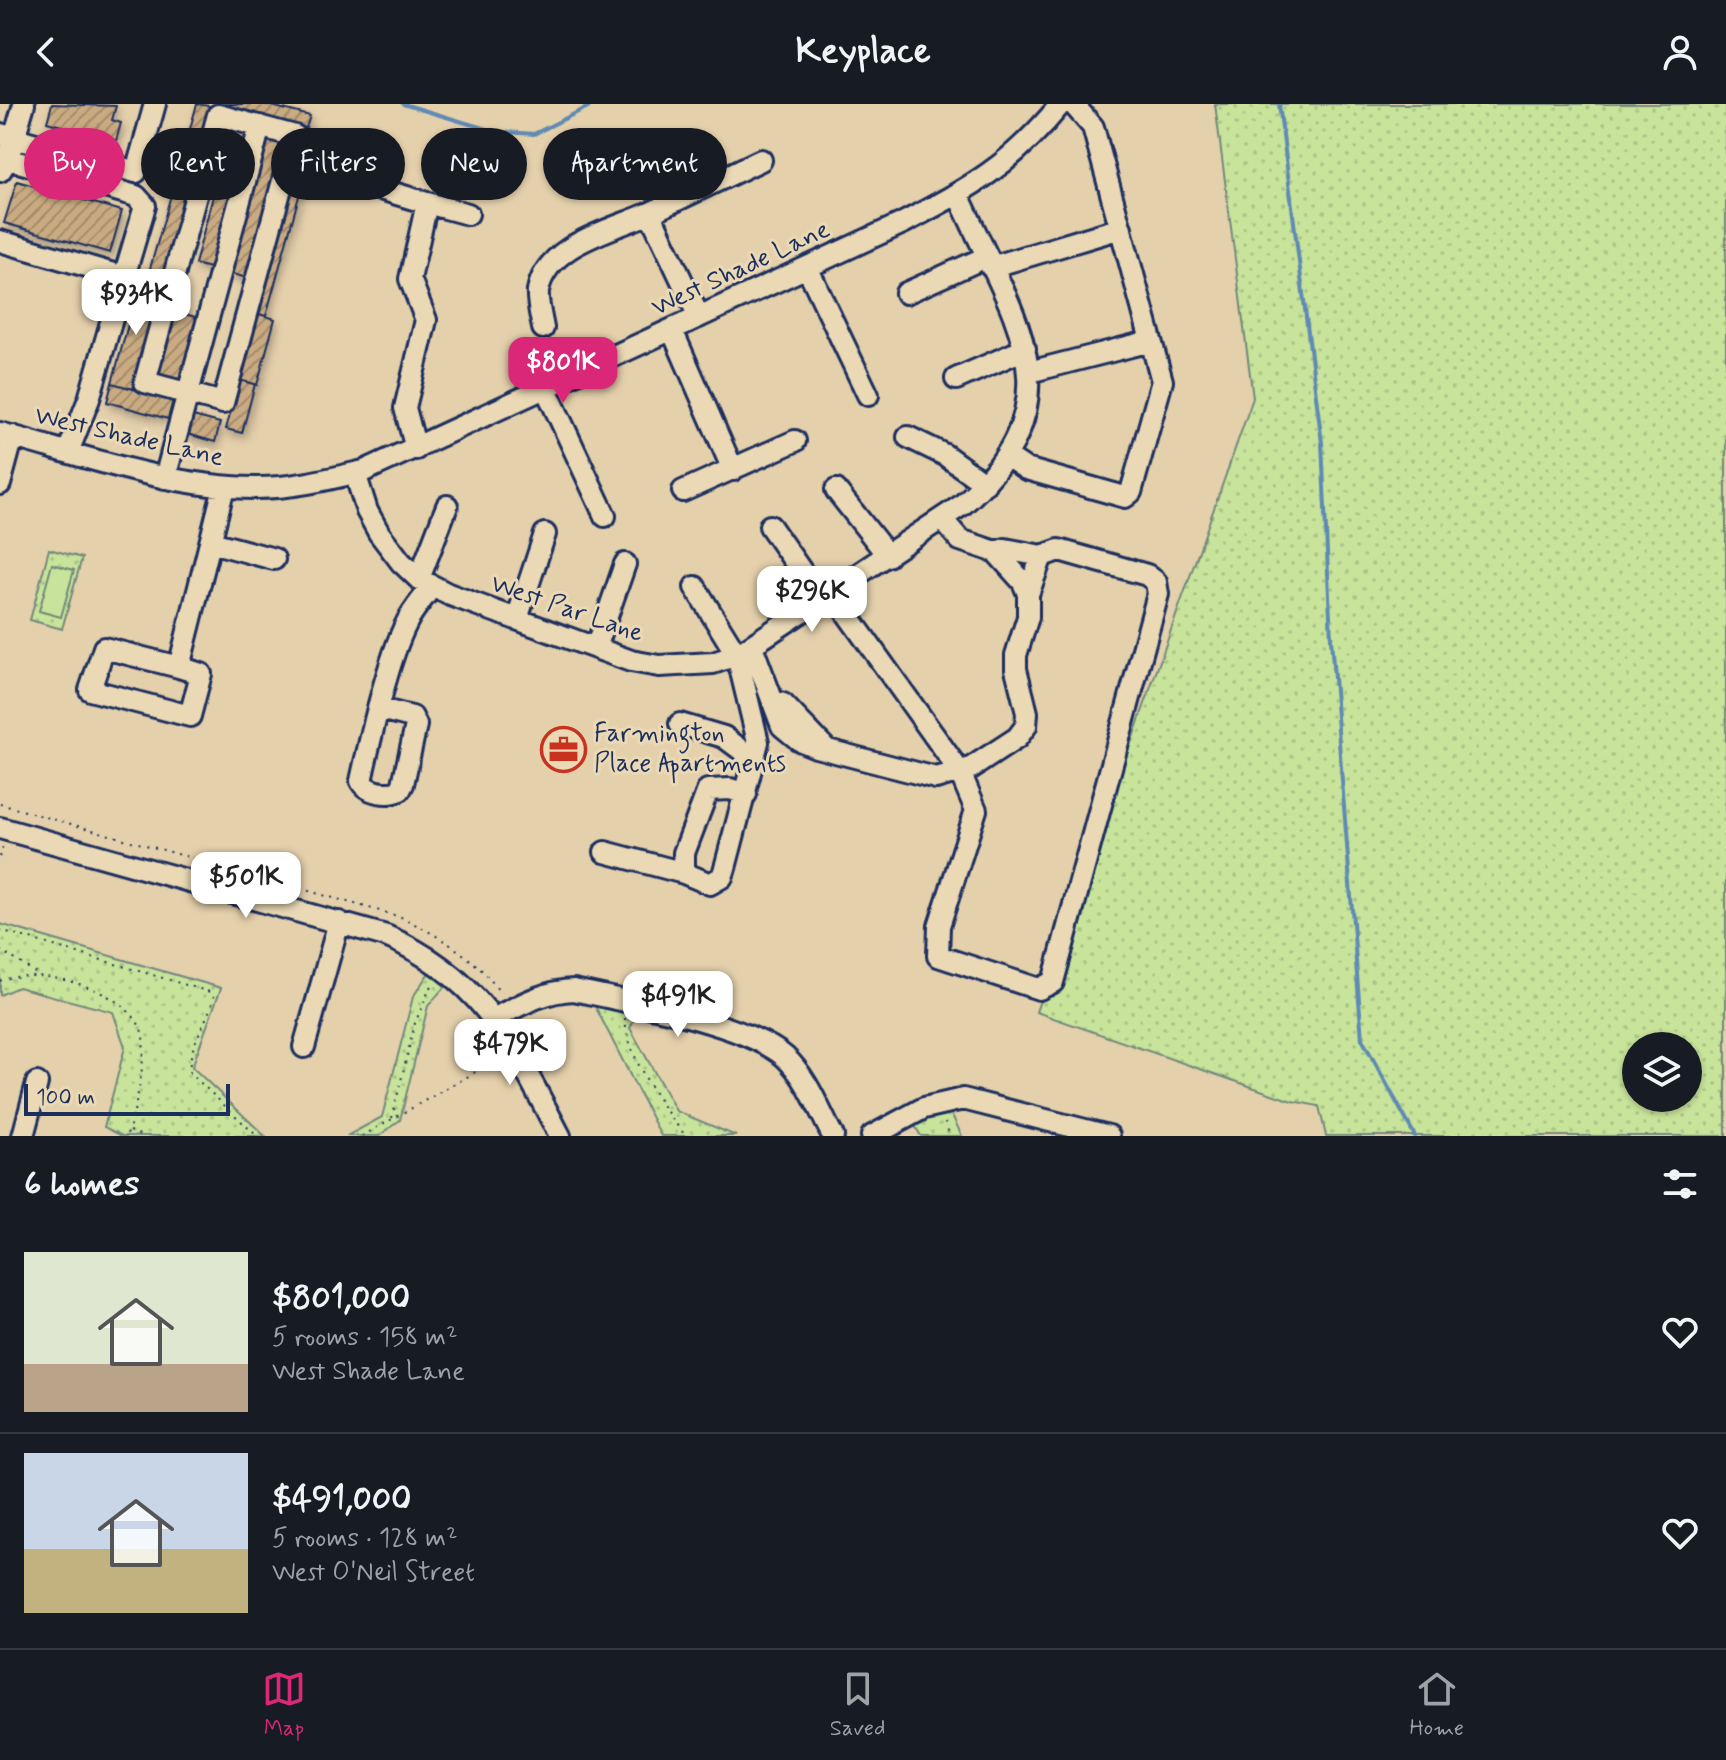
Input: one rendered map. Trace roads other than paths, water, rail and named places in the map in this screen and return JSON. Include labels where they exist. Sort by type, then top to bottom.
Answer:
[{"type":"street","points":[[24,104],[7,136],[4,165],[136,196],[145,206],[89,399],[68,452]]},
{"type":"street","points":[[7,136],[136,172],[155,104]]},
{"type":"street","name":"West Shade Lane","points":[[7,434],[165,478],[224,487],[297,485],[355,473],[416,449],[546,389],[958,194],[998,170],[1029,143],[1061,104]]},
{"type":"street","points":[[1008,457],[1026,469],[1125,497],[1131,492],[1162,381],[1093,127],[1073,104]]},
{"type":"street","points":[[218,115],[260,126],[295,136],[223,403],[145,382],[218,115]]},
{"type":"street","points":[[165,478],[260,126]]},
{"type":"street","points":[[543,328],[538,292],[550,263],[568,249],[761,160]]},
{"type":"street","name":"West Par Lane","points":[[355,473],[367,511],[379,533],[401,562],[426,582],[596,648],[659,666],[713,663],[745,651],[942,519],[985,484],[1008,457],[1028,406],[1029,372],[1025,349],[958,194]]},
{"type":"street","points":[[405,196],[468,214]]},
{"type":"street","points":[[416,449],[405,408],[426,320],[410,279],[427,203]]},
{"type":"street","points":[[650,213],[699,317]]},
{"type":"street","points":[[906,293],[988,262],[1121,228]]},
{"type":"street","points":[[0,241],[124,277]]},
{"type":"street","points":[[807,267],[868,395]]},
{"type":"street","points":[[672,330],[733,470]]},
{"type":"street","points":[[1029,372],[1151,341]]},
{"type":"street","points":[[956,379],[1025,349]]},
{"type":"street","points":[[546,389],[605,516]]},
{"type":"street","points":[[0,484],[7,434]]},
{"type":"street","points":[[908,437],[945,455],[985,484]]},
{"type":"street","points":[[683,491],[795,441]]},
{"type":"street","points":[[179,667],[224,487]]},
{"type":"street","points":[[836,490],[888,556]]},
{"type":"street","points":[[380,709],[407,622],[426,582],[447,506]]},
{"type":"street","points":[[942,519],[960,540],[996,552],[1023,582],[1028,594]]},
{"type":"street","points":[[770,526],[960,772],[976,810],[939,926],[938,956],[1039,989],[1053,982],[1158,594],[1156,582],[1135,570],[1059,550],[1042,556],[1005,549],[996,552]]},
{"type":"street","points":[[517,619],[545,534]]},
{"type":"street","points":[[211,542],[274,559]]},
{"type":"street","points":[[695,587],[745,651],[774,701],[782,726],[799,740],[936,778],[960,772],[1017,738],[1026,726],[1027,713],[1016,669],[1016,655],[1028,617],[1028,594],[1042,556]]},
{"type":"street","points":[[596,648],[625,564]]},
{"type":"street","points":[[104,648],[179,667],[201,674],[190,716],[90,690],[104,648]]},
{"type":"street","points":[[605,852],[684,873],[710,884],[722,877],[758,742],[745,651]]},
{"type":"street","points":[[680,724],[724,737],[755,760]]},
{"type":"street","points":[[684,873],[684,853],[708,790],[730,789],[746,794]]},
{"type":"street","points":[[2,836],[339,922],[415,948],[464,983],[493,1019],[522,1063],[560,1136]]},
{"type":"street","points":[[304,1047],[339,922]]},
{"type":"street","points":[[493,1019],[532,998],[555,990],[574,990],[739,1033],[775,1049],[788,1060],[833,1136]]},
{"type":"street","points":[[23,1136],[37,1083]]},
{"type":"street","points":[[872,1136],[924,1108],[963,1099],[1109,1136]]},
{"type":"waterway","points":[[403,104],[493,131],[534,134],[594,104]]},
{"type":"waterway","points":[[1279,104],[1322,443],[1331,639],[1362,1039],[1415,1136]]},
{"type":"place","name":"Farmington Place Apartments","points":[[563,749]]}]
